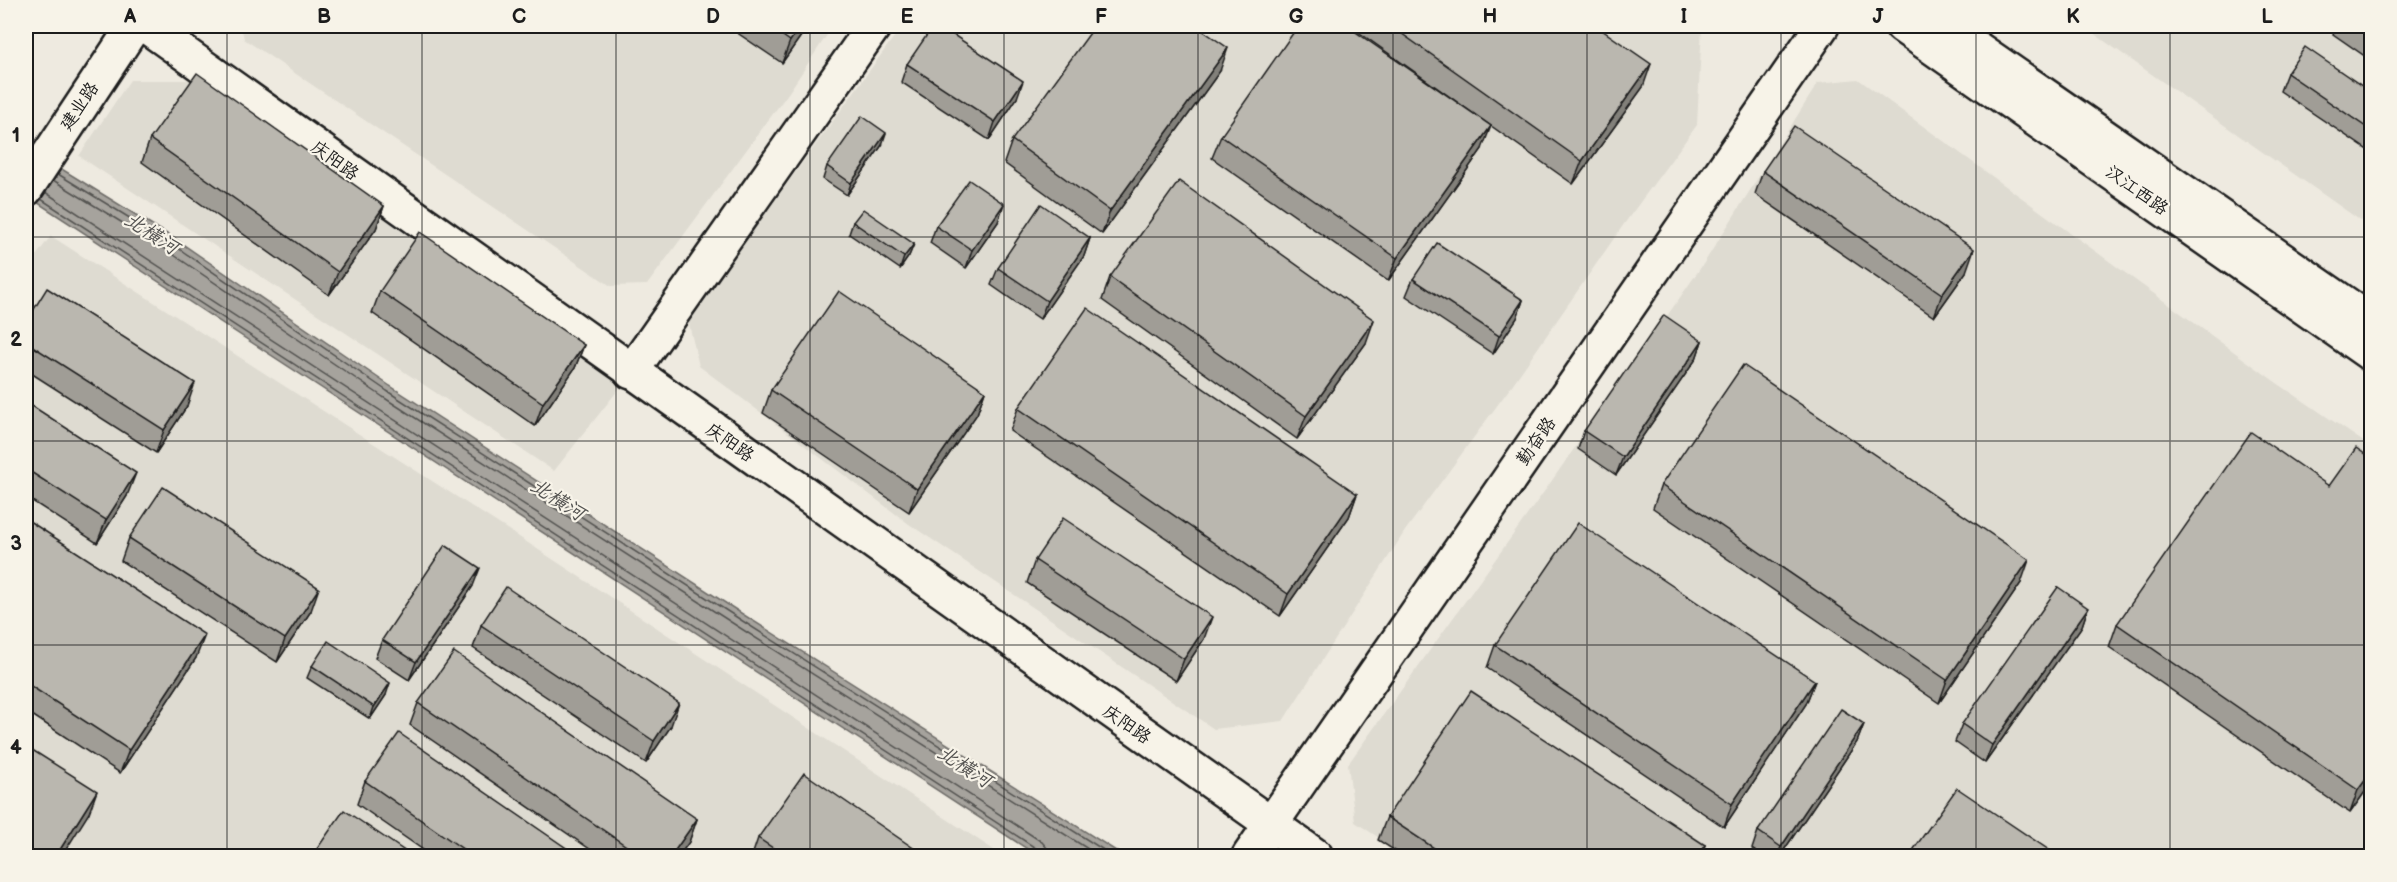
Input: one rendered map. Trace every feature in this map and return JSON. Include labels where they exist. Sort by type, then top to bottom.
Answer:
[{"type":"street","name":"建业路","points":[[26,189],[60,134],[134,26]]},
{"type":"street","name":"庆阳路","points":[[146,26],[1316,856]]},
{"type":"street","points":[[631,372],[873,26]]},
{"type":"street","name":"勤奋路","points":[[1249,856],[1822,26]]},
{"type":"street","name":"汉江西路","points":[[1902,26],[2372,355]]},
{"type":"street","name":"汉江西路","points":[[1945,26],[2372,322]]},
{"type":"shaded area","points":[[241,26],[833,26],[789,92],[647,285],[611,286],[244,39]]},
{"type":"shaded area","points":[[902,26],[1702,26],[1697,125],[1405,531],[1283,721],[1214,729],[909,524],[699,366],[688,320]]},
{"type":"shaded area","points":[[2083,26],[2371,26],[2371,228],[2234,132]]},
{"type":"shaded area","points":[[1858,79],[2277,383],[2371,447],[2371,856],[1407,856],[1355,822],[1348,764],[1546,489],[1704,263],[1818,83]]},
{"type":"shaded area","points":[[130,80],[190,80],[622,385],[554,471],[79,156]]},
{"type":"shaded area","points":[[51,236],[516,535],[1003,856],[26,856],[26,269]]},
{"type":"water","name":"北横河","points":[[26,147],[175,239],[390,386],[744,615],[1124,856],[1038,856],[26,195]]},
{"type":"building","points":[[769,26],[801,26],[790,41]]},
{"type":"building","points":[[933,26],[940,26],[1023,81],[995,122],[907,64]]},
{"type":"building","points":[[1095,26],[1196,26],[1228,48],[1110,211],[1012,140]]},
{"type":"building","points":[[1298,26],[1347,26],[1491,126],[1397,258],[1221,136]]},
{"type":"building","points":[[1391,26],[1596,26],[1651,64],[1582,161]]},
{"type":"building","points":[[2362,26],[2372,26],[2372,32]]},
{"type":"building","points":[[2305,47],[2372,93],[2372,131],[2287,73]]},
{"type":"building","points":[[197,73],[384,206],[338,272],[150,139]]},
{"type":"building","points":[[862,116],[886,133],[851,183],[827,166]]},
{"type":"building","points":[[1794,126],[1974,249],[1942,294],[1763,171]]},
{"type":"building","points":[[969,180],[1004,204],[972,250],[936,226]]},
{"type":"building","points":[[1179,181],[1374,320],[1306,416],[1110,277]]},
{"type":"building","points":[[1041,204],[1090,238],[1047,301],[998,268]]},
{"type":"building","points":[[863,209],[914,244],[904,257],[853,222]]},
{"type":"building","points":[[420,232],[584,345],[543,403],[380,291]]},
{"type":"building","points":[[1437,243],[1523,300],[1499,336],[1413,279]]},
{"type":"building","points":[[47,288],[195,383],[164,430],[26,342],[26,322]]},
{"type":"building","points":[[839,291],[985,391],[917,489],[771,390]]},
{"type":"building","points":[[1087,308],[1357,494],[1288,594],[1018,408]]},
{"type":"building","points":[[1664,315],[1702,341],[1623,457],[1584,431]]},
{"type":"building","points":[[1743,365],[2029,560],[1947,680],[1661,485]]},
{"type":"building","points":[[26,402],[136,473],[106,520],[26,469]]},
{"type":"building","points":[[2251,432],[2329,486],[2356,448],[2372,459],[2372,771],[2358,790],[2117,624]]},
{"type":"building","points":[[163,487],[319,588],[285,639],[129,538]]},
{"type":"building","points":[[1063,518],[1212,617],[1184,659],[1035,560]]},
{"type":"building","points":[[26,519],[205,635],[129,750],[26,683]]},
{"type":"building","points":[[1578,523],[1815,681],[1732,804],[1495,645]]},
{"type":"building","points":[[445,545],[480,568],[416,662],[382,640]]},
{"type":"building","points":[[506,587],[679,703],[654,741],[481,625]]},
{"type":"building","points":[[2058,587],[2088,608],[1992,745],[1962,724]]},
{"type":"building","points":[[328,641],[390,683],[374,707],[312,666]]},
{"type":"building","points":[[454,652],[697,819],[671,856],[641,856],[418,703]]},
{"type":"building","points":[[1471,691],[1705,845],[1697,856],[1446,856],[1387,817]]},
{"type":"building","points":[[1841,709],[1864,724],[1781,847],[1758,831]]},
{"type":"building","points":[[399,733],[578,856],[473,856],[365,781]]},
{"type":"building","points":[[26,746],[97,791],[56,856],[26,856]]},
{"type":"building","points":[[804,773],[925,856],[785,856],[758,838]]},
{"type":"building","points":[[1957,788],[2058,856],[1909,856]]},
{"type":"building","points":[[344,810],[412,856],[312,856]]}]
